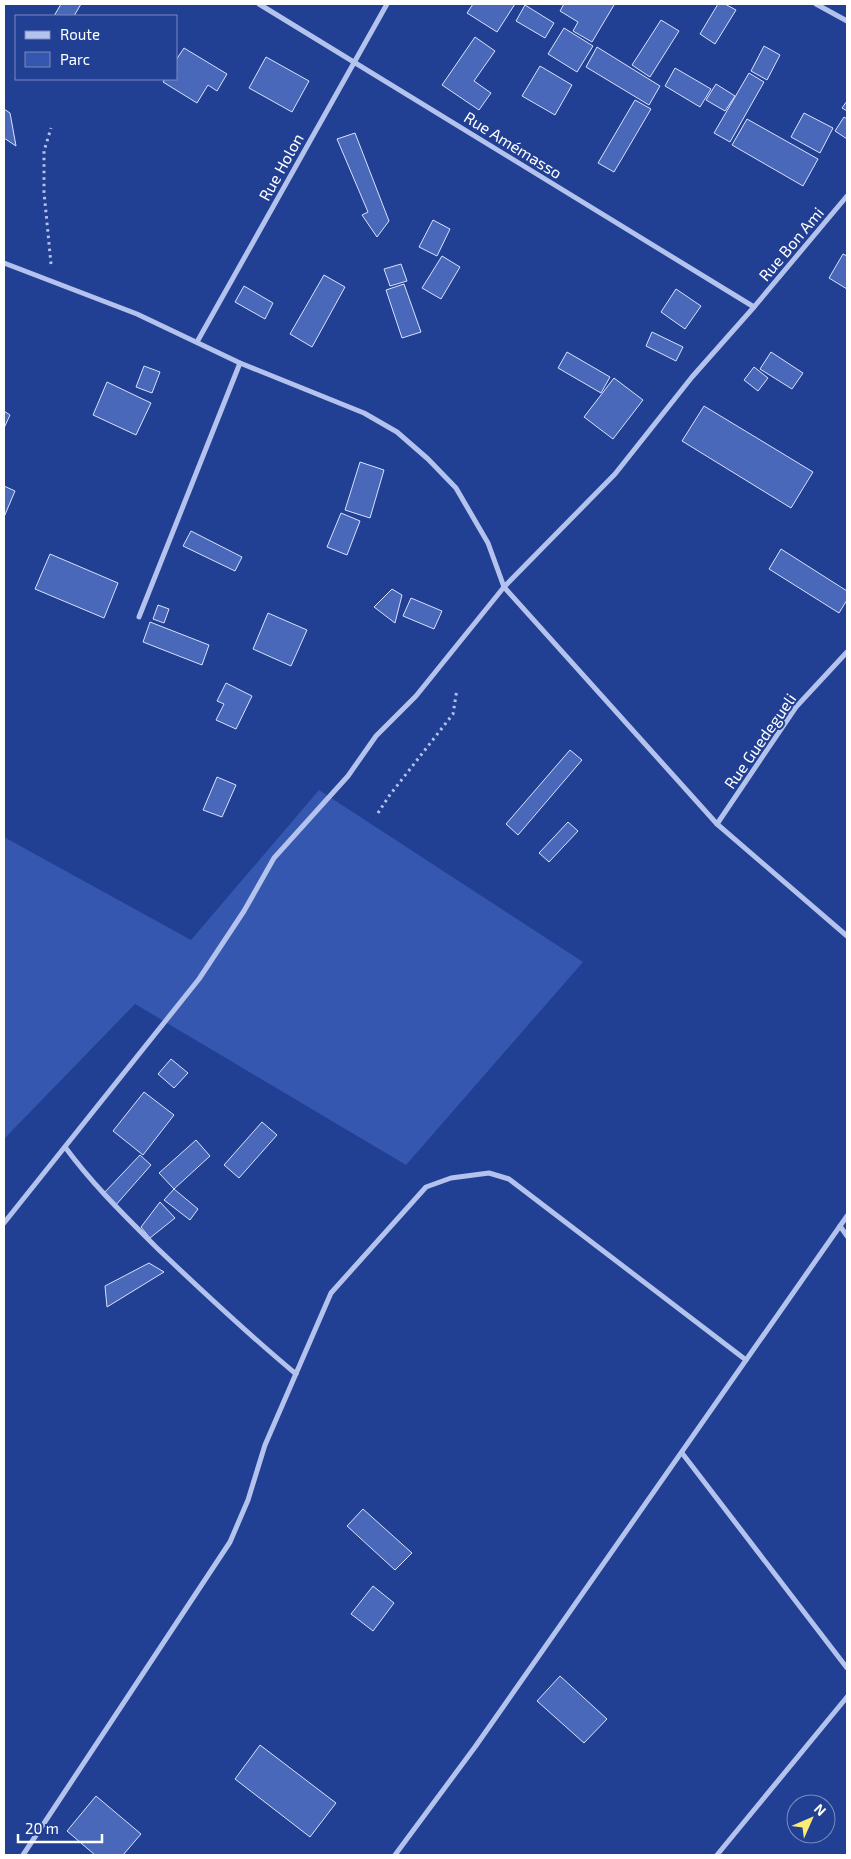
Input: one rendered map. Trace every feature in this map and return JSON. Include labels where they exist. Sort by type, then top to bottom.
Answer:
[{"type":"street","name":"Rue Amémasso","points":[[259,4],[754,307]]},
{"type":"street","name":"Rue Holon","points":[[197,342],[387,4]]},
{"type":"street","points":[[816,4],[847,21]]},
{"type":"street","name":"Rue Bon Ami","points":[[4,1223],[199,979],[244,911],[274,858],[348,776],[376,736],[416,696],[504,586],[615,474],[692,377],[754,307],[847,196]]},
{"type":"street","points":[[4,263],[137,314],[166,330],[197,342],[240,363],[364,413],[397,432],[428,459],[456,488],[488,543],[504,586],[717,824],[847,936]]},
{"type":"street","points":[[139,617],[240,363]]},
{"type":"street","name":"Rue Guedegueli","points":[[717,824],[796,707],[847,652]]},
{"type":"street","points":[[64,1147],[117,1210],[186,1277],[296,1374]]},
{"type":"street","points":[[22,1855],[230,1542],[248,1500],[265,1445],[331,1293],[426,1187],[451,1178],[489,1173],[509,1179],[746,1360]]},
{"type":"street","points":[[395,1855],[475,1747],[847,1216]]},
{"type":"street","points":[[840,1226],[847,1236]]},
{"type":"street","points":[[682,1452],[847,1668]]},
{"type":"street","points":[[716,1855],[847,1697]]},
{"type":"path","points":[[51,128],[44,150],[44,192],[54,282]]},
{"type":"path","points":[[378,813],[389,796],[454,714],[457,689]]},
{"type":"green space","points":[[319,790],[583,962],[406,1165],[135,1004],[4,1139],[4,837],[191,940]]},
{"type":"building","points":[[61,4],[81,4],[75,15],[55,15]]},
{"type":"building","points":[[473,4],[515,4],[497,32],[467,13]]},
{"type":"building","points":[[564,4],[614,5],[592,42],[573,31],[578,22],[560,11]]},
{"type":"building","points":[[718,4],[725,4],[736,10],[715,44],[700,34]]},
{"type":"building","points":[[525,5],[554,23],[545,38],[516,21]]},
{"type":"building","points":[[661,20],[679,31],[650,77],[632,65]]},
{"type":"building","points":[[564,28],[593,46],[577,72],[548,54]]},
{"type":"building","points":[[475,37],[495,51],[474,81],[491,93],[479,110],[442,85]]},
{"type":"building","points":[[764,46],[780,55],[767,80],[751,71]]},
{"type":"building","points":[[597,47],[660,86],[649,105],[586,67]]},
{"type":"building","points":[[184,48],[227,74],[217,91],[208,85],[197,103],[163,82],[164,80],[178,80],[178,57]]},
{"type":"building","points":[[266,57],[309,81],[292,112],[249,88]]},
{"type":"building","points":[[540,66],[572,85],[555,115],[522,96]]},
{"type":"building","points":[[675,68],[711,89],[700,107],[665,86]]},
{"type":"building","points":[[749,73],[764,82],[730,142],[714,133]]},
{"type":"building","points":[[716,84],[735,96],[725,111],[706,100]]},
{"type":"building","points":[[635,100],[651,109],[614,172],[598,163]]},
{"type":"building","points":[[847,101],[847,111],[842,108]]},
{"type":"building","points":[[4,109],[10,113],[16,146],[4,138]]},
{"type":"building","points":[[804,113],[833,128],[820,153],[791,137]]},
{"type":"building","points":[[844,117],[847,119],[847,139],[835,131]]},
{"type":"building","points":[[747,119],[818,159],[803,186],[732,145]]},
{"type":"building","points":[[355,133],[389,221],[377,237],[362,215],[368,212],[337,139]]},
{"type":"building","points":[[433,220],[450,229],[437,256],[419,247]]},
{"type":"building","points":[[843,254],[847,256],[847,289],[829,278]]},
{"type":"building","points":[[442,256],[460,267],[441,299],[422,288]]},
{"type":"building","points":[[401,264],[407,281],[390,286],[384,269]]},
{"type":"building","points":[[324,275],[345,287],[312,347],[290,334]]},
{"type":"building","points":[[404,284],[421,332],[402,338],[386,290]]},
{"type":"building","points":[[244,286],[273,303],[265,319],[235,302]]},
{"type":"building","points":[[676,289],[701,306],[685,329],[661,312]]},
{"type":"building","points":[[652,332],[683,347],[676,361],[646,346]]},
{"type":"building","points":[[567,352],[610,377],[601,393],[558,368]]},
{"type":"building","points":[[771,352],[803,373],[792,389],[760,369]]},
{"type":"building","points":[[144,366],[160,372],[152,393],[136,387]]},
{"type":"building","points":[[754,367],[768,378],[758,391],[744,380]]},
{"type":"building","points":[[614,378],[643,400],[613,439],[584,417]]},
{"type":"building","points":[[107,382],[151,403],[136,435],[93,415]]},
{"type":"building","points":[[704,406],[813,472],[791,508],[682,441]]},
{"type":"building","points":[[4,411],[10,415],[4,428]]},
{"type":"building","points":[[360,462],[384,470],[370,518],[345,510]]},
{"type":"building","points":[[4,486],[15,491],[4,517]]},
{"type":"building","points":[[341,513],[360,521],[347,555],[327,547]]},
{"type":"building","points":[[191,531],[242,557],[235,571],[183,546]]},
{"type":"building","points":[[781,549],[847,591],[847,600],[839,613],[769,569]]},
{"type":"building","points":[[50,554],[118,583],[104,618],[35,589]]},
{"type":"building","points":[[392,589],[402,595],[395,623],[374,607]]},
{"type":"building","points":[[411,598],[442,611],[434,629],[403,616]]},
{"type":"building","points":[[158,605],[169,609],[164,623],[153,619]]},
{"type":"building","points":[[268,613],[307,630],[291,666],[253,649]]},
{"type":"building","points":[[150,622],[209,645],[202,665],[143,642]]},
{"type":"building","points":[[226,683],[252,696],[236,729],[216,720],[224,704],[217,701]]},
{"type":"building","points":[[570,750],[582,760],[518,835],[506,824]]},
{"type":"building","points":[[217,777],[236,785],[222,817],[203,810]]},
{"type":"building","points":[[568,822],[578,831],[549,862],[539,853]]},
{"type":"building","points":[[171,1059],[188,1073],[174,1088],[158,1074]]},
{"type":"building","points":[[144,1092],[174,1115],[143,1155],[113,1131]]},
{"type":"building","points":[[262,1122],[277,1135],[239,1178],[224,1165]]},
{"type":"building","points":[[196,1140],[210,1156],[174,1189],[159,1173]]},
{"type":"building","points":[[140,1155],[151,1165],[115,1206],[104,1193]]},
{"type":"building","points":[[174,1189],[198,1209],[190,1220],[164,1200]]},
{"type":"building","points":[[160,1202],[175,1218],[150,1238],[141,1227]]},
{"type":"building","points":[[149,1263],[164,1272],[107,1307],[105,1286]]},
{"type":"building","points":[[363,1509],[412,1553],[395,1570],[347,1526]]},
{"type":"building","points":[[373,1586],[394,1603],[373,1631],[351,1614]]},
{"type":"building","points":[[560,1676],[607,1719],[584,1743],[537,1701]]},
{"type":"building","points":[[260,1745],[336,1803],[310,1837],[235,1779]]},
{"type":"building","points":[[96,1796],[141,1834],[123,1855],[95,1855],[67,1831]]}]
